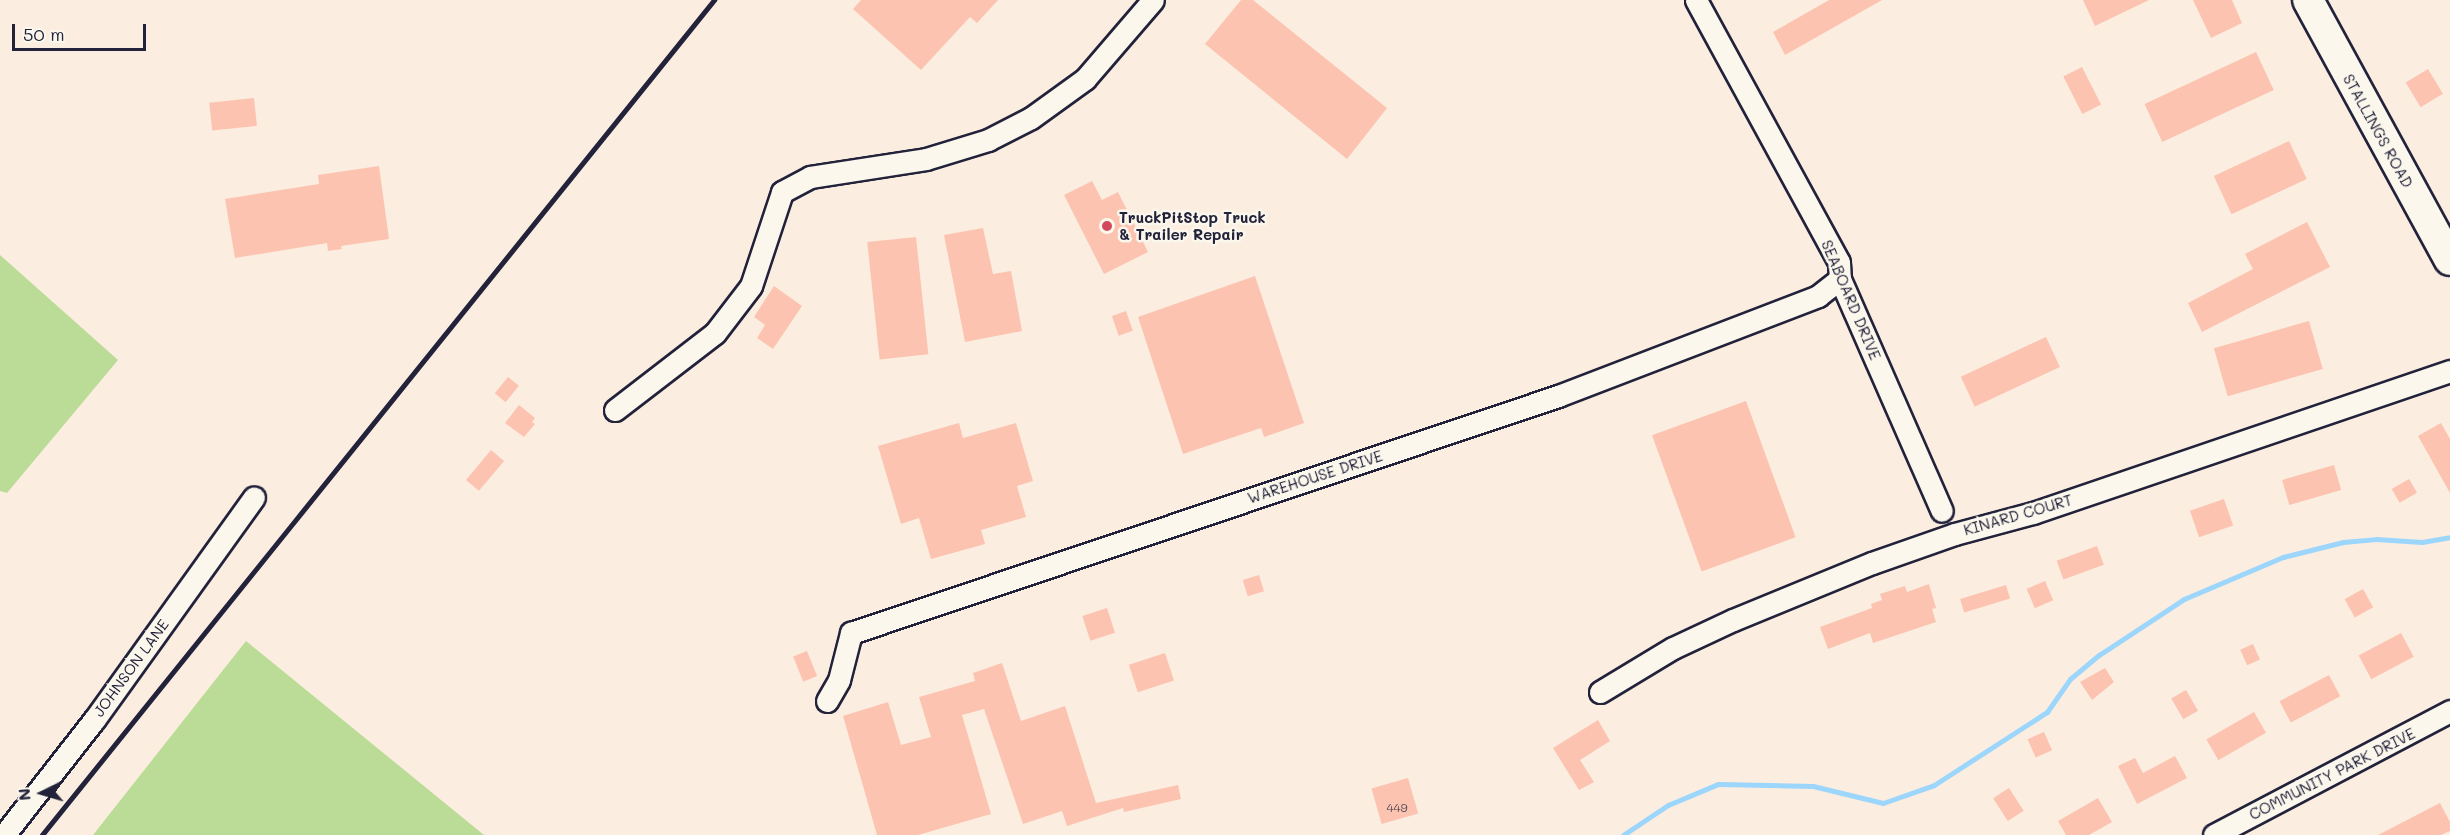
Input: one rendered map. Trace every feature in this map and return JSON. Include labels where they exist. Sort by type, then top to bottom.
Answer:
[{"type":"main road","name":"STALLINGS ROAD","points":[[2308,0],[2450,260]]},
{"type":"street","points":[[615,410],[716,333],[751,286],[782,192],[810,177],[926,159],[988,140],[1031,118],[1085,79],[1153,0]]},
{"type":"street","name":"SEABOARD DRIVE","points":[[1696,0],[1839,262],[1840,279],[1942,511]]},
{"type":"street","name":"WAREHOUSE DRIVE","points":[[827,701],[839,680],[851,633],[1558,396],[1818,296],[1840,279]]},
{"type":"street","name":"KINARD COURT","points":[[1600,692],[1693,638],[1872,563],[1955,534],[2033,513],[2450,371]]},
{"type":"street","name":"JOHNSON LANE","points":[[4,835],[94,720],[254,497]]},
{"type":"street","name":"COMMUNITY PARK DRIVE","points":[[2214,835],[2450,711]]},
{"type":"green space","points":[[0,255],[118,360],[7,493],[0,491]]},
{"type":"green space","points":[[246,641],[484,835],[93,835]]},
{"type":"building","points":[[861,0],[998,0],[977,23],[970,17],[921,70],[853,9]]},
{"type":"building","points":[[1241,0],[1253,0],[1387,108],[1347,159],[1205,44]]},
{"type":"building","points":[[1829,0],[1882,0],[1785,55],[1773,32]]},
{"type":"building","points":[[2083,0],[2149,0],[2095,26]]},
{"type":"building","points":[[2193,0],[2232,0],[2242,23],[2211,38]]},
{"type":"building","points":[[2256,52],[2274,90],[2162,142],[2145,104]]},
{"type":"building","points":[[2082,67],[2101,104],[2082,114],[2063,77]]},
{"type":"building","points":[[2428,69],[2443,94],[2421,107],[2406,82]]},
{"type":"building","points":[[254,98],[257,126],[212,131],[209,103]]},
{"type":"building","points":[[2289,141],[2307,179],[2232,214],[2214,176]]},
{"type":"building","points":[[379,166],[389,239],[341,246],[342,249],[328,251],[327,243],[235,258],[225,199],[319,184],[318,175]]},
{"type":"building","name":"TruckPitStop Truck & Trailer Repair","points":[[1092,181],[1102,200],[1118,192],[1148,252],[1104,274],[1064,195]]},
{"type":"building","points":[[2307,222],[2330,267],[2202,332],[2188,303],[2253,269],[2245,254]]},
{"type":"building","points":[[983,228],[993,274],[1011,271],[1022,331],[965,342],[944,235]]},
{"type":"building","points":[[916,237],[928,354],[880,359],[867,242]]},
{"type":"building","points":[[1255,276],[1304,423],[1264,437],[1261,428],[1183,454],[1138,317]]},
{"type":"building","points":[[774,286],[802,306],[773,349],[757,338],[765,325],[754,317]]},
{"type":"building","points":[[1126,311],[1133,331],[1119,336],[1112,316]]},
{"type":"building","points":[[2309,321],[2323,369],[2228,396],[2214,348]]},
{"type":"building","points":[[2046,337],[2060,367],[1975,407],[1961,377]]},
{"type":"building","points":[[508,377],[519,386],[506,402],[495,393]]},
{"type":"building","points":[[1746,401],[1796,537],[1702,571],[1652,435]]},
{"type":"building","points":[[519,405],[535,418],[532,422],[535,424],[524,437],[505,423]]},
{"type":"building","points":[[959,423],[963,438],[1016,423],[1033,481],[1017,486],[1026,517],[981,530],[985,544],[931,559],[919,518],[901,524],[878,446]]},
{"type":"building","points":[[2441,423],[2450,439],[2450,493],[2418,436]]},
{"type":"building","points":[[491,450],[504,461],[479,491],[466,480]]},
{"type":"building","points":[[2334,465],[2341,490],[2289,505],[2282,480]]},
{"type":"building","points":[[2409,479],[2417,493],[2400,503],[2392,489]]},
{"type":"building","points":[[2224,499],[2233,525],[2199,537],[2190,511]]},
{"type":"building","points":[[2097,546],[2104,565],[2063,580],[2057,561]]},
{"type":"building","points":[[1259,575],[1264,591],[1248,596],[1243,580]]},
{"type":"building","points":[[2045,581],[2053,600],[2035,608],[2027,589]]},
{"type":"building","points":[[1929,584],[1936,608],[1932,609],[1936,622],[1873,643],[1870,633],[1828,649],[1820,627],[1872,608],[1871,604],[1882,600],[1880,594],[1905,586],[1907,592]]},
{"type":"building","points":[[2006,585],[2010,598],[1964,612],[1960,599]]},
{"type":"building","points":[[2363,589],[2373,607],[2355,618],[2345,599]]},
{"type":"building","points":[[1107,608],[1115,633],[1090,641],[1082,616]]},
{"type":"building","points":[[2401,633],[2414,657],[2371,679],[2359,656]]},
{"type":"building","points":[[2253,644],[2260,660],[2247,665],[2240,650]]},
{"type":"building","points":[[807,651],[817,676],[803,682],[793,657]]},
{"type":"building","points":[[1165,653],[1174,681],[1138,692],[1129,665]]},
{"type":"building","points":[[1002,663],[1021,721],[1065,706],[1096,803],[1178,785],[1181,799],[1124,812],[1123,808],[1067,826],[1062,811],[1023,824],[984,709],[962,715],[991,814],[918,835],[877,835],[843,716],[888,702],[901,745],[931,737],[919,697],[975,681],[973,673]]},
{"type":"building","points":[[2105,668],[2114,682],[2092,700],[2080,682]]},
{"type":"building","points":[[2329,675],[2340,696],[2291,722],[2280,701]]},
{"type":"building","points":[[2186,690],[2198,711],[2183,719],[2171,698]]},
{"type":"building","points":[[2254,712],[2266,733],[2218,760],[2206,740]]},
{"type":"building","points":[[1598,720],[1610,741],[1580,760],[1594,782],[1579,790],[1553,748]]},
{"type":"building","points":[[2044,732],[2052,750],[2036,758],[2028,739]]},
{"type":"building","points":[[2175,756],[2187,778],[2137,804],[2118,766],[2135,758],[2143,773]]},
{"type":"building","points":[[1408,778],[1418,814],[1382,824],[1371,788]]},
{"type":"building","points":[[2009,788],[2024,811],[2008,821],[1993,798]]},
{"type":"building","points":[[2098,798],[2112,822],[2089,835],[2066,835],[2058,821]]},
{"type":"building","points":[[2440,803],[2450,822],[2450,831],[2441,835],[2378,835]]},
{"type":"waterway","points":[[1623,835],[1668,805],[1718,784],[1813,786],[1883,803],[1934,785],[2047,712],[2070,679],[2099,655],[2184,599],[2283,557],[2343,542],[2376,539],[2422,542],[2450,537]]},
{"type":"railway","points":[[42,835],[714,0]]},
{"type":"place","name":"TruckPitStop Truck & Trailer Repair","points":[[1107,226]]}]
